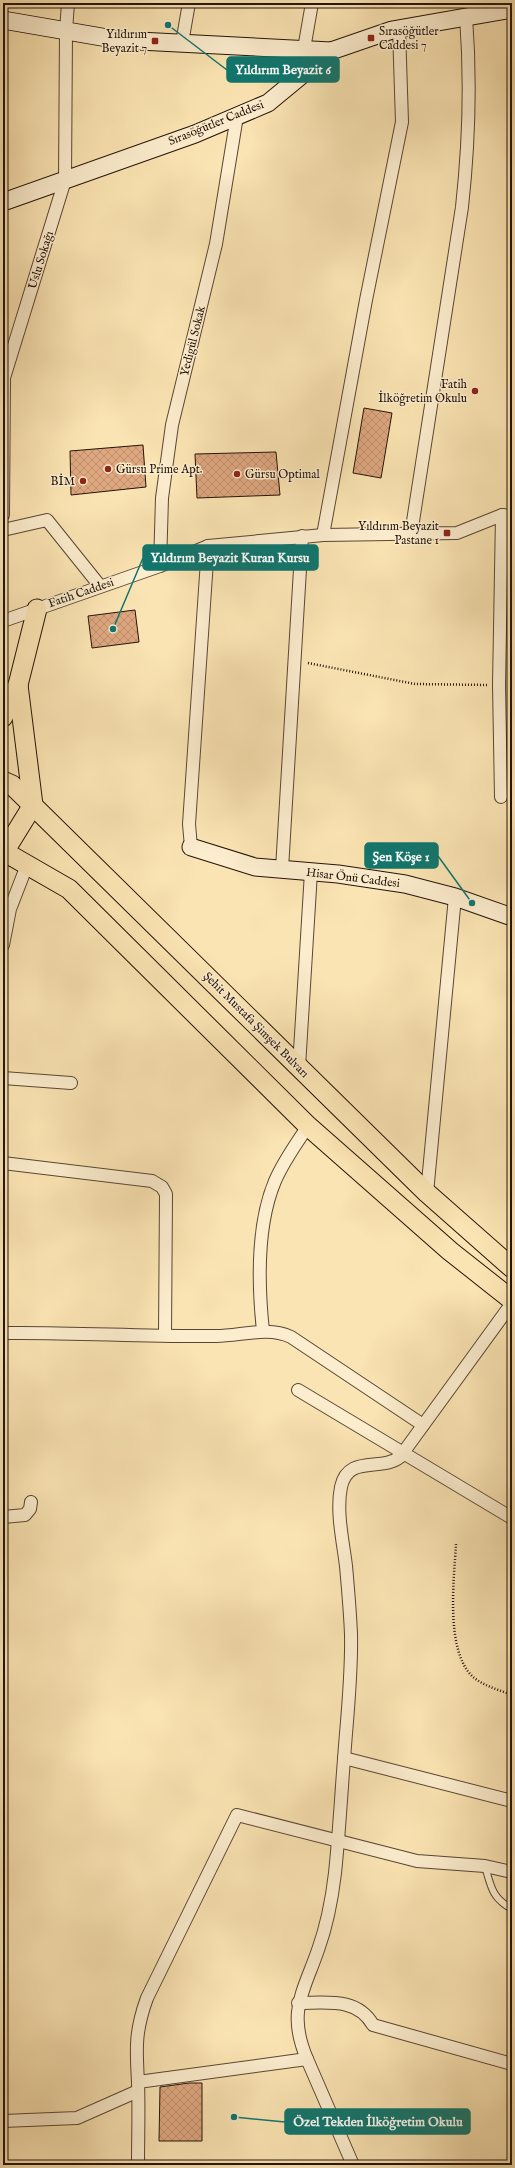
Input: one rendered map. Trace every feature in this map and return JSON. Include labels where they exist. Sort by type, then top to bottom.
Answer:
[{"type":"main road","points":[[3,717],[18,685],[37,608]]},
{"type":"main road","points":[[18,685],[33,805],[4,852],[69,889],[308,1126],[450,1251],[512,1300]]},
{"type":"main road","name":"Şehit Mustafa Şimşek Bulvarı","points":[[3,782],[12,785],[33,805],[426,1192],[512,1268]]},
{"type":"street","name":"Uslu Sokağı","points":[[3,515],[4,378],[65,180],[66,31],[68,3]]},
{"type":"street","points":[[182,43],[189,3]]},
{"type":"street","points":[[304,50],[312,3]]},
{"type":"street","name":"Sırasöğütler Caddesi","points":[[3,202],[268,104],[331,51],[399,29],[466,17],[489,8],[512,8]]},
{"type":"street","points":[[411,534],[462,207],[467,164],[470,86],[466,17]]},
{"type":"street","points":[[3,20],[119,40],[331,51]]},
{"type":"street","points":[[323,535],[366,300],[402,122],[399,29]]},
{"type":"street","name":"Yedigül Sokak","points":[[160,566],[162,498],[172,425],[216,244],[237,116]]},
{"type":"street","points":[[501,797],[506,777],[499,685],[507,515]]},
{"type":"street","name":"Fatih Caddesi","points":[[3,621],[160,566],[208,546],[302,536],[457,533],[507,515]]},
{"type":"street","points":[[3,530],[46,520],[100,586]]},
{"type":"street","points":[[282,869],[302,536]]},
{"type":"street","points":[[191,847],[189,824],[208,546]]},
{"type":"street","name":"Hisar Önü Caddesi","points":[[191,847],[256,867],[372,878],[455,897],[512,917]]},
{"type":"street","points":[[3,945],[10,909],[27,865]]},
{"type":"street","points":[[299,1067],[311,872]]},
{"type":"street","points":[[426,1192],[455,897]]},
{"type":"street","points":[[3,1078],[71,1083]]},
{"type":"street","points":[[263,1331],[259,1287],[267,1205],[281,1168],[308,1126]]},
{"type":"street","points":[[3,1163],[152,1181],[162,1187],[166,1194],[165,1335]]},
{"type":"street","points":[[353,2165],[299,2037],[298,2003],[303,1985],[326,1927],[331,1903],[338,1841],[349,1707],[350,1634],[349,1598],[341,1532],[341,1488],[347,1475],[359,1465],[390,1464],[404,1454],[423,1425],[512,1303]]},
{"type":"street","points":[[3,1333],[217,1336],[263,1331],[280,1332],[291,1337],[423,1425]]},
{"type":"street","points":[[298,1390],[512,1518]]},
{"type":"street","points":[[3,1517],[25,1515],[30,1509],[31,1502]]},
{"type":"street","points":[[344,1758],[512,1801]]},
{"type":"street","points":[[138,2165],[138,2086],[135,2048],[137,2032],[145,2003],[237,1815],[418,1861],[485,1866],[512,1872]]},
{"type":"street","points":[[298,2003],[349,2004],[363,2011],[373,2025],[512,2064]]},
{"type":"street","points":[[3,2121],[77,2118],[138,2086],[307,2059]]},
{"type":"lane","points":[[485,1866],[492,1891],[504,1904],[512,1909]]},
{"type":"path","points":[[294,661],[415,684],[499,685]]},
{"type":"path","points":[[456,1544],[454,1618],[462,1662],[474,1677],[482,1683],[512,1695]]},
{"type":"building","points":[[364,408],[392,413],[381,478],[353,473]]},
{"type":"building","name":"Gürsu Prime Apt.","points":[[143,445],[146,487],[71,495],[70,451]]},
{"type":"building","name":"Gürsu Optimal","points":[[276,452],[280,495],[197,498],[195,454]]},
{"type":"building","points":[[135,610],[139,642],[92,648],[88,616]]},
{"type":"building","points":[[189,2083],[202,2083],[202,2141],[159,2141],[160,2087]]},
{"type":"place","name":"Yıldırım Beyazit 6","points":[[168,25]]},
{"type":"place","name":"Sırasöğütler Caddesi 7","points":[[371,38]]},
{"type":"place","name":"Yıldırım Beyazit 7","points":[[155,41]]},
{"type":"place","name":"Fatih İlköğretim Okulu","points":[[475,391]]},
{"type":"place","name":"Gürsu Prime Apt.","points":[[108,469]]},
{"type":"place","name":"Gürsu Optimal","points":[[237,474]]},
{"type":"place","name":"BİM","points":[[83,481]]},
{"type":"place","name":"Yıldırım Beyazit Pastane 1","points":[[447,533]]},
{"type":"place","name":"Yıldırım Beyazit Kuran Kursu","points":[[113,629]]},
{"type":"place","name":"Şen Köşe 1","points":[[472,903]]},
{"type":"place","name":"Özel Tekden İlköğretim Okulu","points":[[234,2117]]}]
